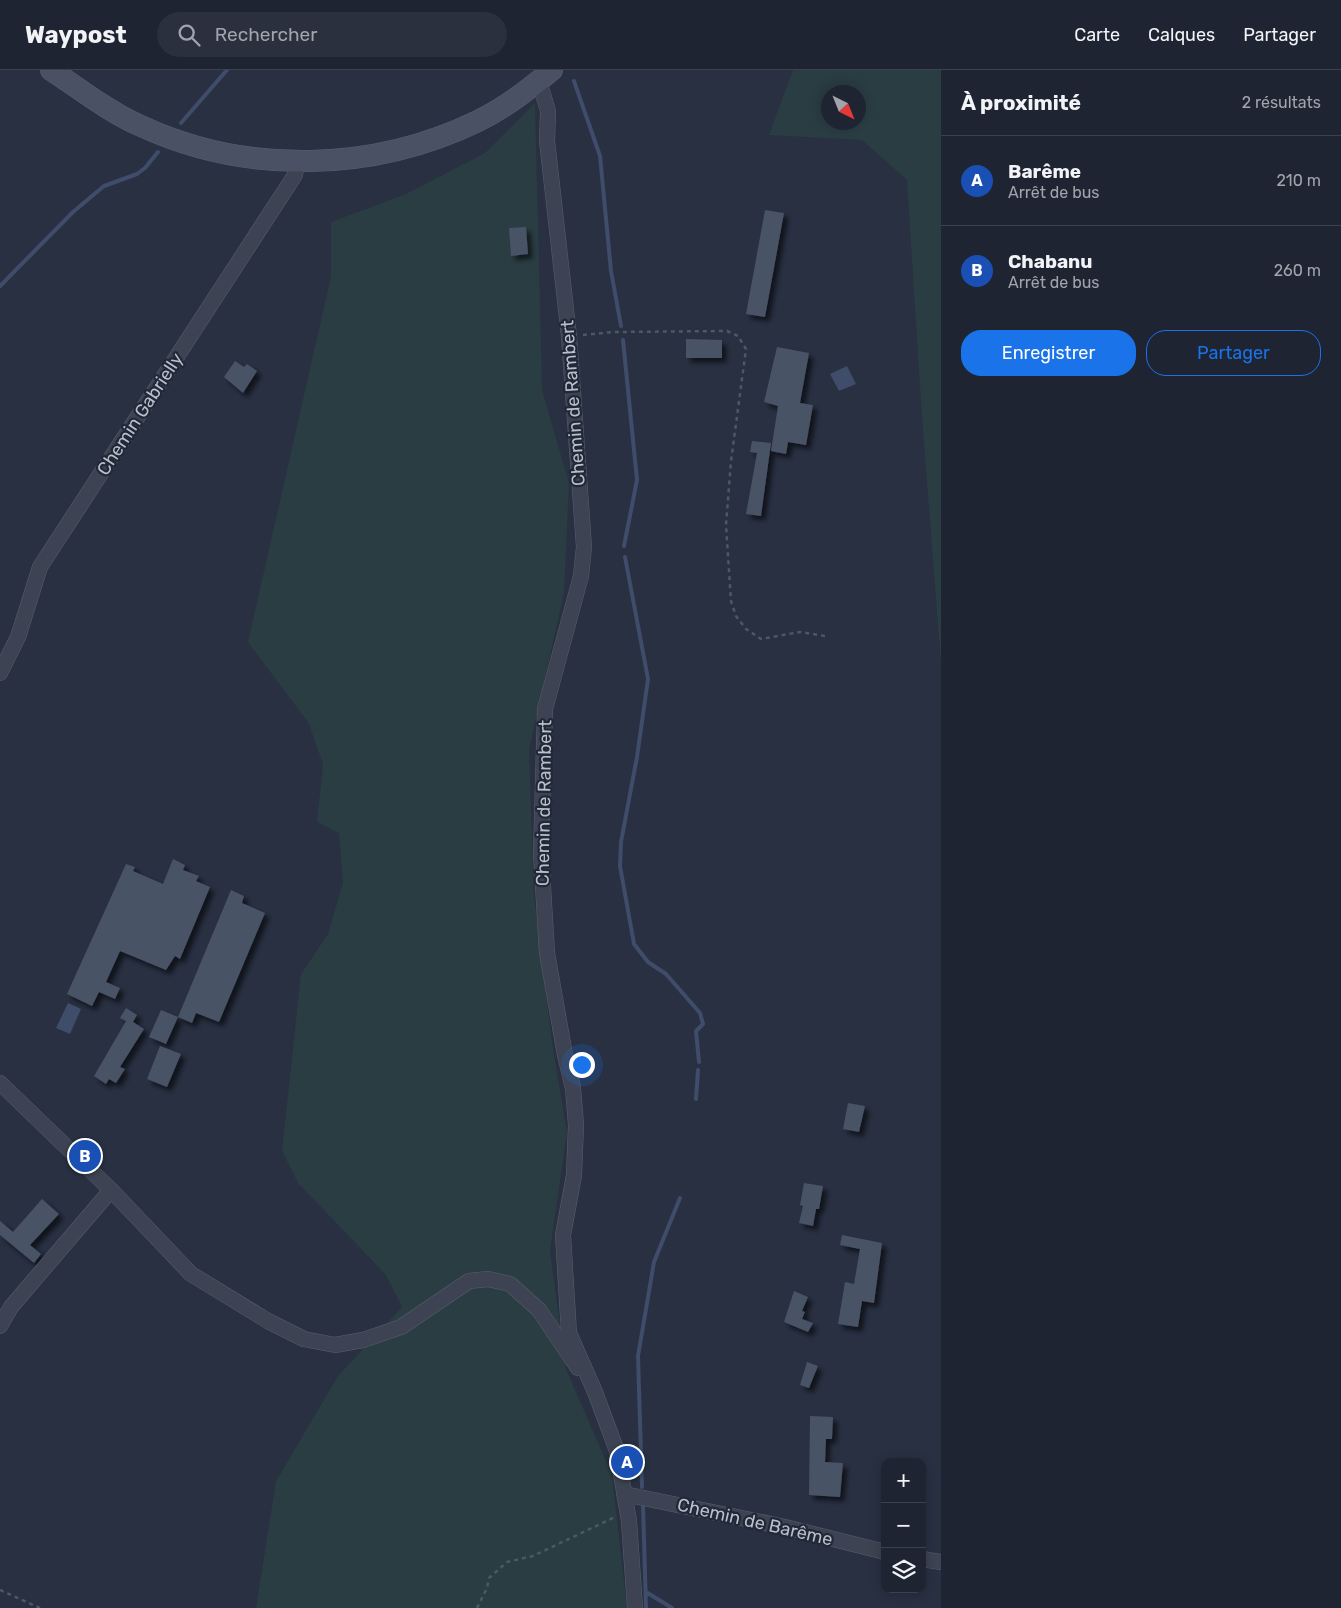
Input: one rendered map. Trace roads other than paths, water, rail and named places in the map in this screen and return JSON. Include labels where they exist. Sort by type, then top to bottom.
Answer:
[{"type":"main road","points":[[51,70],[113,111],[140,126],[173,139],[233,154],[297,163],[337,161],[382,154],[436,139],[478,121],[508,104],[546,76]]},
{"type":"street","name":"Chemin de Rambert","points":[[546,76],[547,141],[569,336],[584,547],[581,576],[545,709],[540,853],[547,953],[565,1055],[573,1088],[576,1124],[574,1175],[563,1235],[569,1333],[595,1392],[617,1451],[627,1510],[635,1608]]},
{"type":"street","name":"Chemin Gabrielly","points":[[0,673],[18,637],[40,567],[295,175],[297,163]]},
{"type":"street","points":[[0,1083],[111,1190],[191,1274],[268,1321],[304,1339],[336,1345],[364,1340],[401,1327],[470,1281],[488,1279],[510,1284],[539,1310],[595,1392]]},
{"type":"street","points":[[0,1326],[12,1306],[111,1190]]},
{"type":"street","name":"Chemin de Barême","points":[[624,1494],[785,1527],[881,1551]]},
{"type":"street","points":[[926,1560],[941,1562]]},
{"type":"water","points":[[847,366],[856,384],[839,391],[830,374]]},
{"type":"water","points":[[68,1003],[81,1009],[70,1034],[56,1028]]},
{"type":"waterway","points":[[181,123],[227,70]]},
{"type":"waterway","points":[[574,81],[600,156],[611,271],[621,326]]},
{"type":"waterway","points":[[0,286],[73,212],[104,186],[137,174],[145,168],[158,152]]},
{"type":"waterway","points":[[623,340],[637,480],[624,546]]},
{"type":"waterway","points":[[625,557],[648,679],[637,757],[621,842],[620,866],[634,944],[648,962],[666,974],[700,1013],[703,1024],[696,1031],[699,1062]]},
{"type":"waterway","points":[[696,1099],[698,1070]]},
{"type":"waterway","points":[[642,1487],[638,1356],[654,1262],[680,1198]]},
{"type":"waterway","points":[[643,1505],[646,1608]]},
{"type":"waterway","points":[[646,1592],[672,1608]]},
{"type":"place","name":"Chabanu","points":[[85,1156]]},
{"type":"place","name":"Barême","points":[[627,1462]]}]
